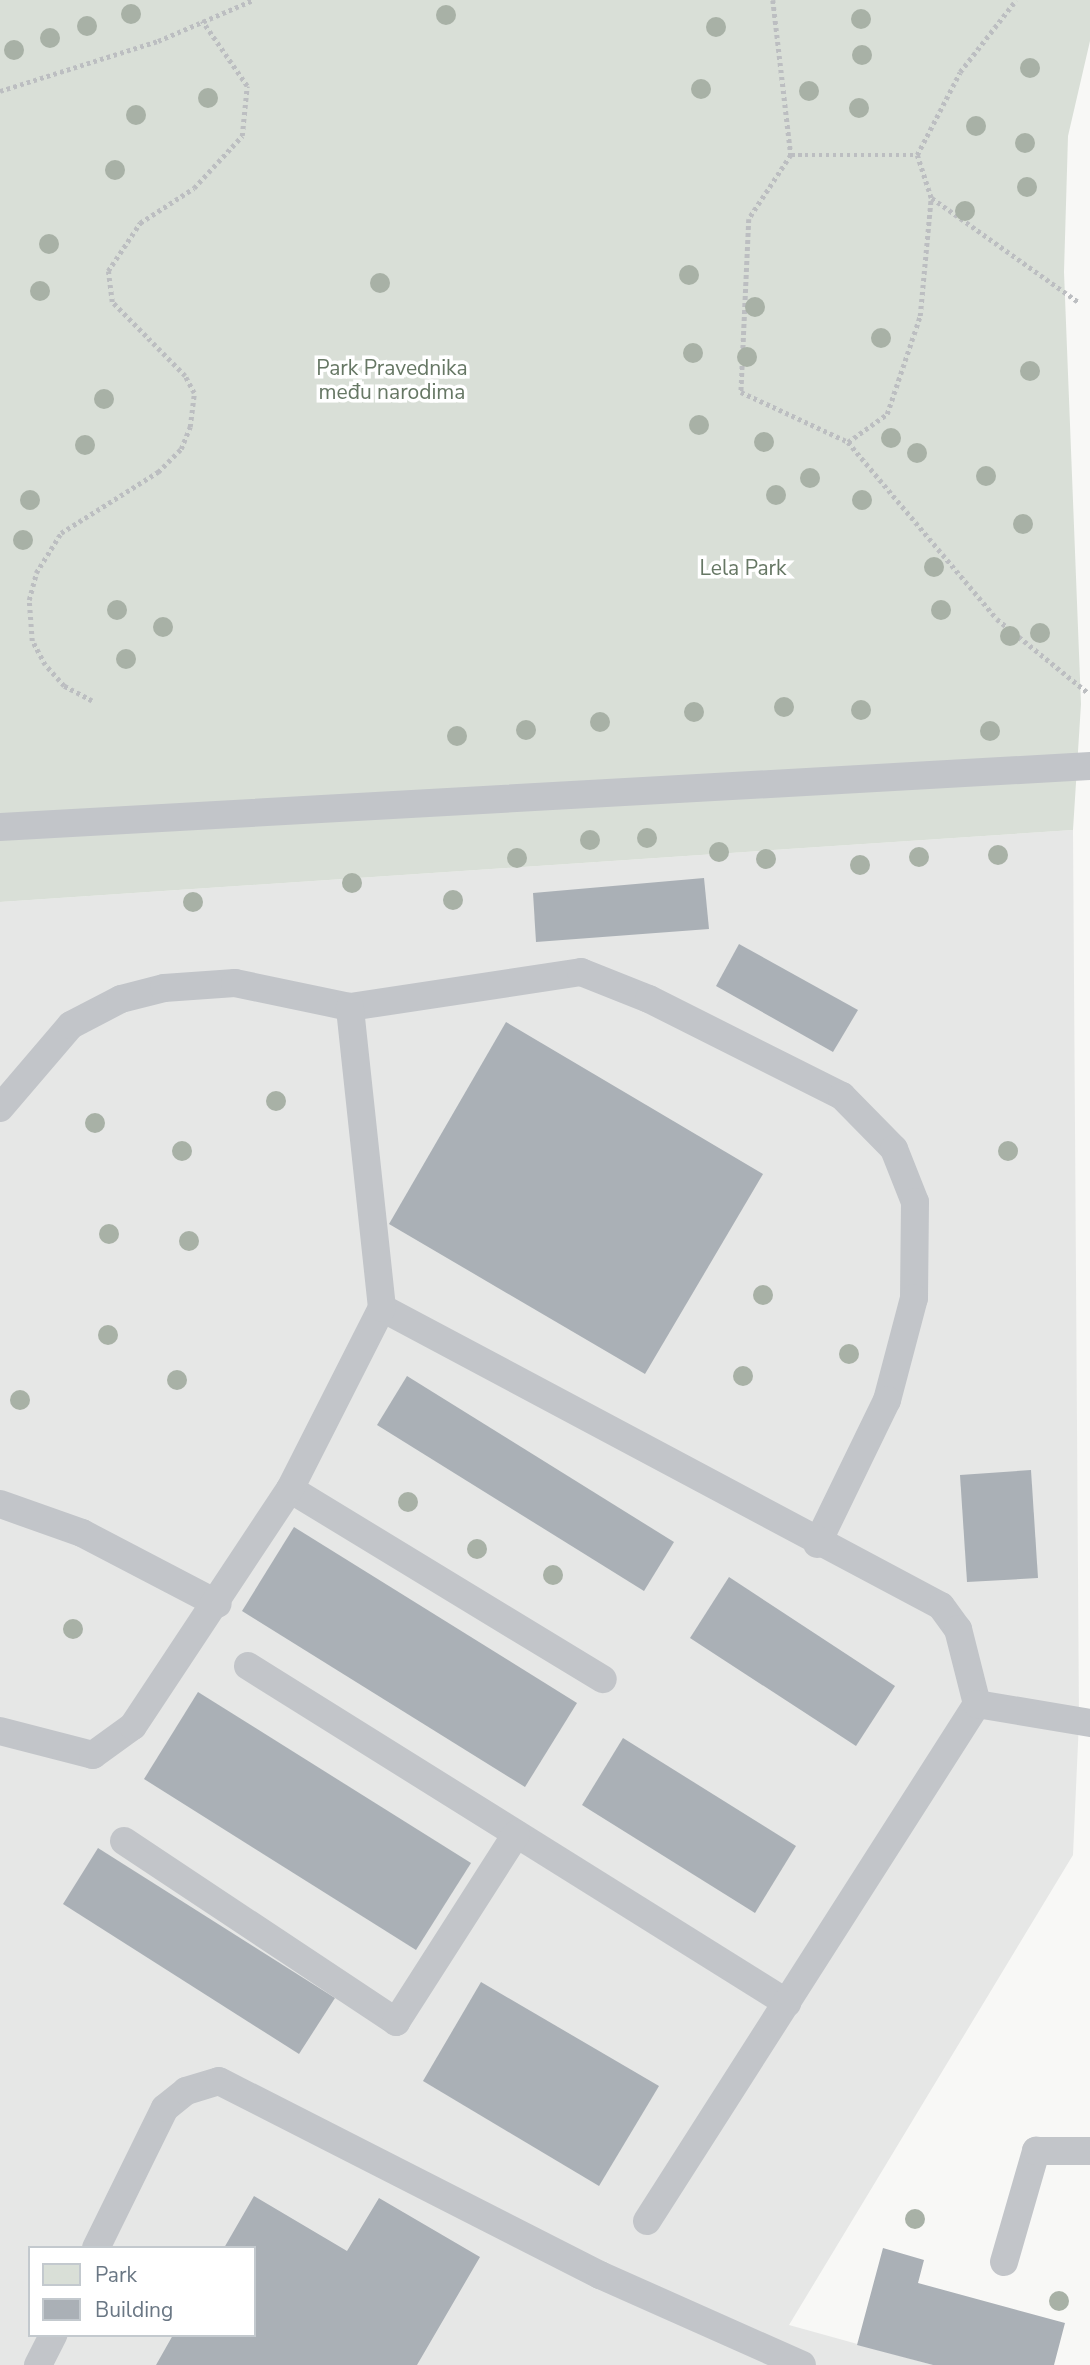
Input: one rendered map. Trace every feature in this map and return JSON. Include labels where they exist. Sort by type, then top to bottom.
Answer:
[{"type":"lane","points":[[0,827],[1090,766]]},
{"type":"lane","points":[[0,1108],[71,1025],[121,999],[164,988],[235,983],[350,1007],[581,972],[649,999],[842,1096],[872,1123],[894,1149],[915,1202],[914,1298],[887,1400],[817,1544]]},
{"type":"lane","points":[[0,1731],[93,1755],[133,1726],[218,1604],[289,1489],[382,1308],[350,1007]]},
{"type":"lane","points":[[382,1308],[817,1544],[941,1606],[958,1629],[976,1704],[648,2221]]},
{"type":"lane","points":[[289,1489],[603,1679]]},
{"type":"lane","points":[[0,1504],[82,1533],[218,1604]]},
{"type":"lane","points":[[247,1666],[787,2003]]},
{"type":"lane","points":[[976,1704],[1090,1723]]},
{"type":"lane","points":[[124,1841],[396,2022],[516,1834]]},
{"type":"lane","points":[[97,2246],[165,2108],[186,2091],[219,2081],[600,2275],[802,2365]]},
{"type":"lane","points":[[1004,2262],[1036,2151],[1090,2151]]},
{"type":"lane","points":[[38,2365],[52,2337]]},
{"type":"path","points":[[0,92],[61,76],[253,0]]},
{"type":"path","points":[[773,0],[791,155],[749,219],[741,392],[848,442],[997,619],[1087,692]]},
{"type":"path","points":[[848,442],[887,414],[920,316],[931,198],[918,155],[960,72],[1016,0]]},
{"type":"path","points":[[92,701],[64,686],[45,665],[32,641],[29,600],[36,573],[61,533],[158,472],[181,449],[190,428],[194,393],[185,376],[134,329],[113,302],[108,280],[113,256],[140,223],[194,188],[242,136],[247,86],[202,21]]},
{"type":"path","points":[[791,155],[918,155]]},
{"type":"path","points":[[931,198],[1080,303]]},
{"type":"shaded area","points":[[1073,830],[1079,1721],[1073,1855],[789,2325],[933,2365],[0,2365],[0,902]]},
{"type":"green space","name":"Park Pravednika među narodima","points":[[0,0],[1090,0],[1090,41],[1068,136],[1064,272],[1081,704],[1073,830],[0,902]]},
{"type":"building","points":[[704,878],[709,929],[536,942],[533,893]]},
{"type":"building","points":[[739,944],[858,1010],[833,1052],[716,986]]},
{"type":"building","points":[[506,1022],[763,1174],[645,1374],[389,1224]]},
{"type":"building","points":[[407,1376],[674,1542],[644,1591],[377,1425]]},
{"type":"building","points":[[1031,1470],[1038,1578],[967,1582],[960,1475]]},
{"type":"building","points":[[294,1527],[577,1703],[525,1787],[242,1611]]},
{"type":"building","points":[[729,1577],[895,1686],[856,1746],[690,1638]]},
{"type":"building","points":[[198,1692],[471,1863],[416,1950],[144,1779]]},
{"type":"building","points":[[623,1738],[796,1846],[755,1913],[582,1805]]},
{"type":"building","points":[[98,1848],[335,1998],[299,2054],[63,1904]]},
{"type":"building","points":[[481,1982],[659,2086],[599,2186],[423,2081]]},
{"type":"building","points":[[254,2196],[347,2251],[379,2198],[480,2257],[417,2365],[156,2365],[172,2337],[256,2337],[256,2246],[225,2246]]},
{"type":"building","points":[[883,2248],[924,2260],[918,2283],[1065,2323],[1054,2365],[933,2365],[857,2345]]},
{"type":"park label","name":"Lela Park","points":[[743,568]]}]
